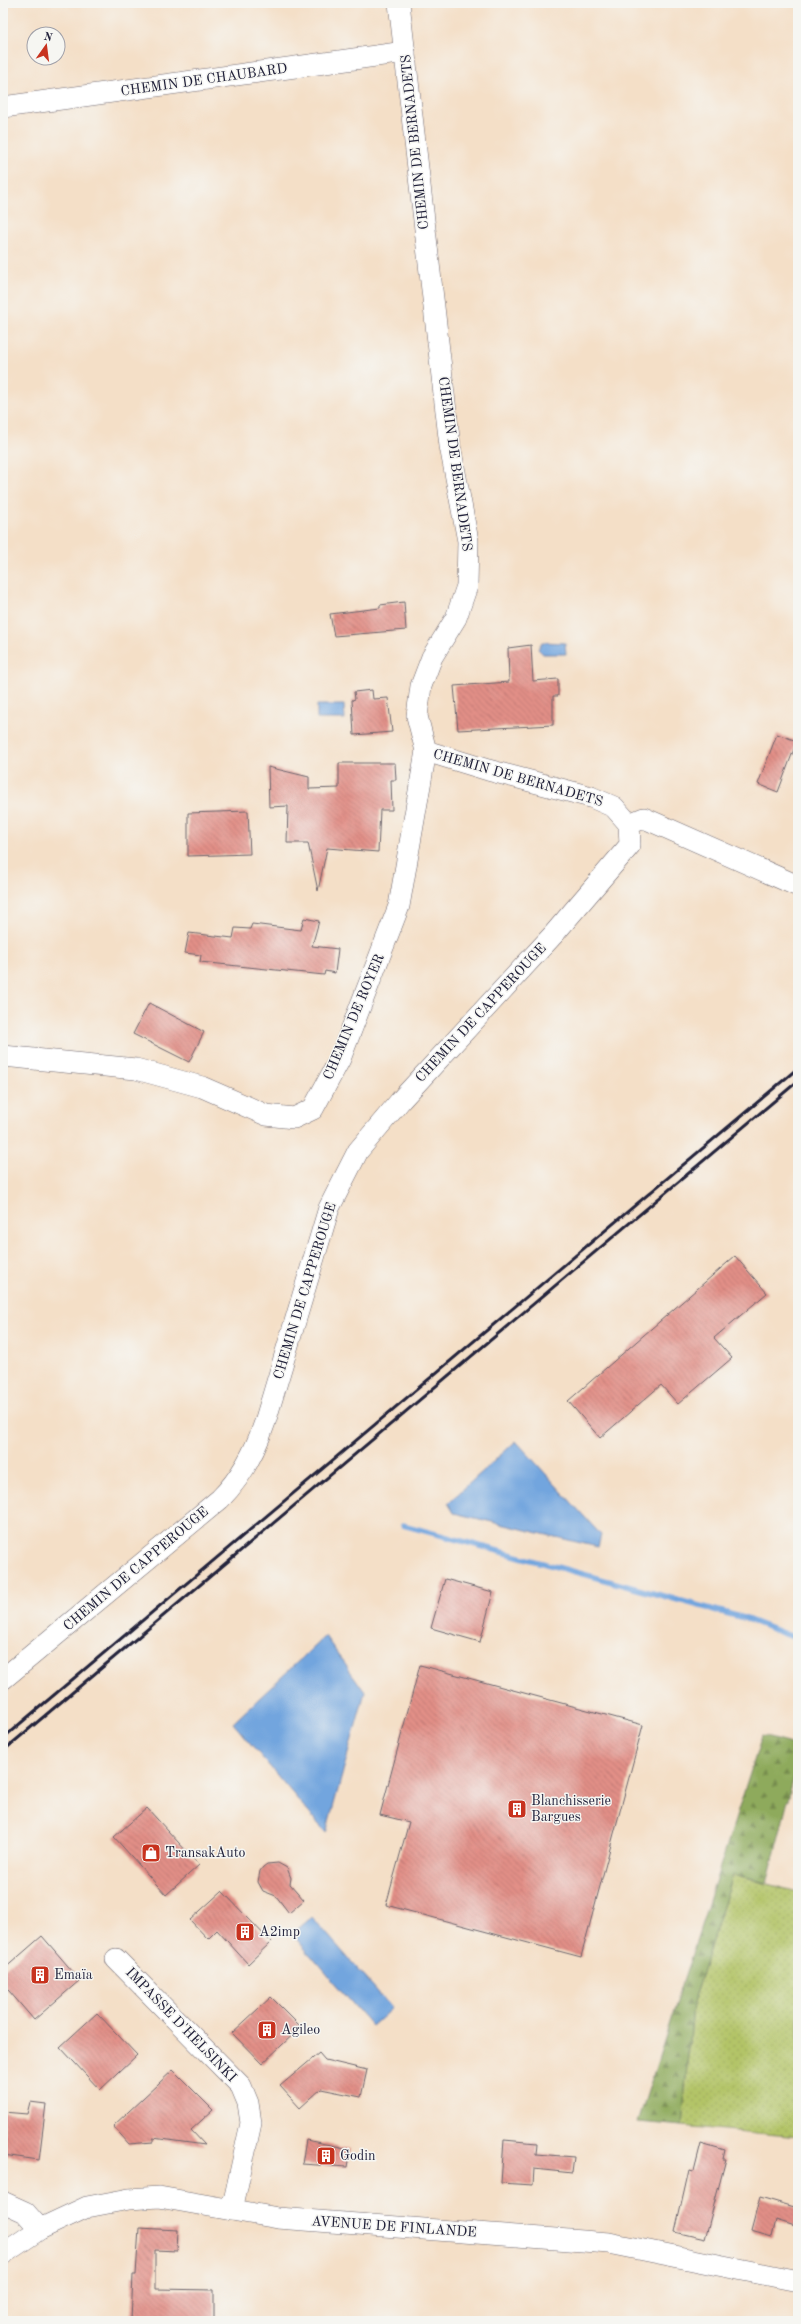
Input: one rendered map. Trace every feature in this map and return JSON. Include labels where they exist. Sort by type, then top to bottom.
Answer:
[{"type":"street","name":"CHEMIN DE BERNADETS","points":[[400,3],[450,446],[468,541],[467,586],[456,618],[432,658],[421,686],[417,716],[426,751],[488,770],[591,797],[614,806],[629,824]]},
{"type":"street","name":"CHEMIN DE CHAUBARD","points":[[3,107],[405,52]]},
{"type":"street","name":"CHEMIN DE ROYER","points":[[3,1056],[136,1069],[202,1087],[266,1115],[294,1118],[313,1109],[340,1059],[399,906],[426,751]]},
{"type":"street","points":[[629,824],[644,818],[798,886]]},
{"type":"street","name":"CHEMIN DE CAPPEROUGE","points":[[3,1679],[220,1499],[238,1479],[253,1455],[265,1422],[329,1208],[358,1151],[401,1100],[553,935],[630,846],[629,824]]},
{"type":"street","name":"IMPASSE D'HELSINKI","points":[[116,1958],[241,2086],[248,2103],[251,2123],[232,2210]]},
{"type":"street","name":"AVENUE DE FINLANDE","points":[[3,2254],[40,2229],[88,2207],[129,2199],[159,2197],[278,2218],[609,2243],[798,2281]]},
{"type":"street","points":[[3,2202],[25,2212],[40,2229]]},
{"type":"green space","points":[[762,1736],[798,1746],[798,1761],[767,1883],[733,1875],[692,2004],[682,2126],[638,2122]]},
{"type":"green space","points":[[733,1875],[798,1892],[798,2137],[682,2126],[692,2004]]},
{"type":"water","points":[[542,642],[565,643],[566,654],[543,654],[538,649]]},
{"type":"water","points":[[317,705],[344,705],[345,719],[317,719]]},
{"type":"water","points":[[516,1441],[601,1535],[598,1547],[454,1513],[448,1503]]},
{"type":"water","points":[[325,1636],[365,1692],[326,1833],[233,1723]]},
{"type":"water","points":[[312,1917],[392,2008],[372,2026],[292,1934]]},
{"type":"building","points":[[404,602],[406,630],[334,636],[330,614],[380,608],[380,605]]},
{"type":"building","points":[[531,645],[533,681],[558,679],[558,696],[553,696],[553,725],[458,730],[454,686],[509,682],[508,648]]},
{"type":"building","points":[[372,690],[373,699],[388,698],[392,732],[354,735],[352,700],[355,699],[354,692]]},
{"type":"building","points":[[777,734],[797,741],[778,792],[758,784]]},
{"type":"building","points":[[339,763],[395,763],[396,780],[391,780],[392,810],[380,810],[378,852],[327,848],[318,891],[308,843],[287,843],[288,806],[269,807],[268,767],[309,777],[309,789],[339,788]]},
{"type":"building","points":[[248,811],[250,854],[188,856],[188,813]]},
{"type":"building","points":[[304,918],[319,921],[312,946],[338,949],[335,973],[325,971],[324,975],[200,962],[201,955],[185,953],[189,933],[233,938],[235,928],[250,929],[252,924],[301,930]]},
{"type":"building","points":[[149,1003],[204,1032],[189,1062],[133,1034]]},
{"type":"building","points":[[735,1256],[767,1293],[714,1338],[732,1358],[678,1404],[661,1385],[600,1438],[568,1401]]},
{"type":"building","points":[[445,1579],[493,1592],[480,1642],[431,1628]]},
{"type":"building","name":"Blanchisserie Bargues","points":[[420,1665],[643,1725],[581,1957],[386,1905],[409,1822],[380,1815]]},
{"type":"building","points":[[147,1808],[199,1865],[166,1895],[114,1837]]},
{"type":"building","points":[[278,1863],[287,1868],[291,1878],[290,1884],[304,1900],[289,1913],[276,1896],[263,1891],[258,1882],[260,1871],[263,1867],[267,1864]]},
{"type":"building","name":"A2imp","points":[[222,1891],[271,1942],[248,1964],[217,1930],[208,1939],[190,1920]]},
{"type":"building","name":"Emaïa","points":[[42,1936],[80,1980],[34,2020],[3,1984],[3,1970]]},
{"type":"building","name":"Agileo","points":[[271,1997],[301,2027],[262,2064],[232,2033]]},
{"type":"building","points":[[97,2013],[137,2055],[100,2090],[60,2047]]},
{"type":"building","points":[[319,2053],[325,2060],[367,2070],[361,2097],[321,2089],[300,2108],[280,2086]]},
{"type":"building","points":[[173,2070],[213,2110],[191,2130],[205,2145],[153,2138],[153,2142],[129,2144],[113,2126]]},
{"type":"building","points":[[30,2102],[46,2104],[39,2160],[3,2155],[3,2112],[27,2114]]},
{"type":"building","name":"Godin","points":[[306,2140],[350,2149],[347,2167],[302,2164]]},
{"type":"building","points":[[504,2140],[537,2143],[536,2154],[574,2157],[572,2173],[534,2169],[533,2185],[501,2183]]},
{"type":"building","points":[[701,2143],[725,2150],[723,2159],[726,2159],[705,2239],[675,2232],[689,2170],[694,2171]]},
{"type":"building","points":[[760,2197],[798,2208],[798,2227],[776,2220],[772,2237],[751,2231]]},
{"type":"building","points":[[139,2228],[178,2230],[177,2251],[155,2250],[155,2289],[214,2290],[214,2321],[131,2321],[133,2275],[136,2275]]},
{"type":"waterway","points":[[403,1525],[744,1618],[798,1639]]},
{"type":"railway","points":[[3,1738],[798,1068]]},
{"type":"railway","points":[[3,1751],[798,1081]]},
{"type":"place","name":"Blanchisserie Bargues","points":[[517,1809]]},
{"type":"place","name":"TransakAuto","points":[[151,1853]]},
{"type":"place","name":"A2imp","points":[[245,1932]]},
{"type":"place","name":"Emaïa","points":[[40,1975]]},
{"type":"place","name":"Agileo","points":[[267,2030]]},
{"type":"place","name":"Godin","points":[[326,2156]]}]
